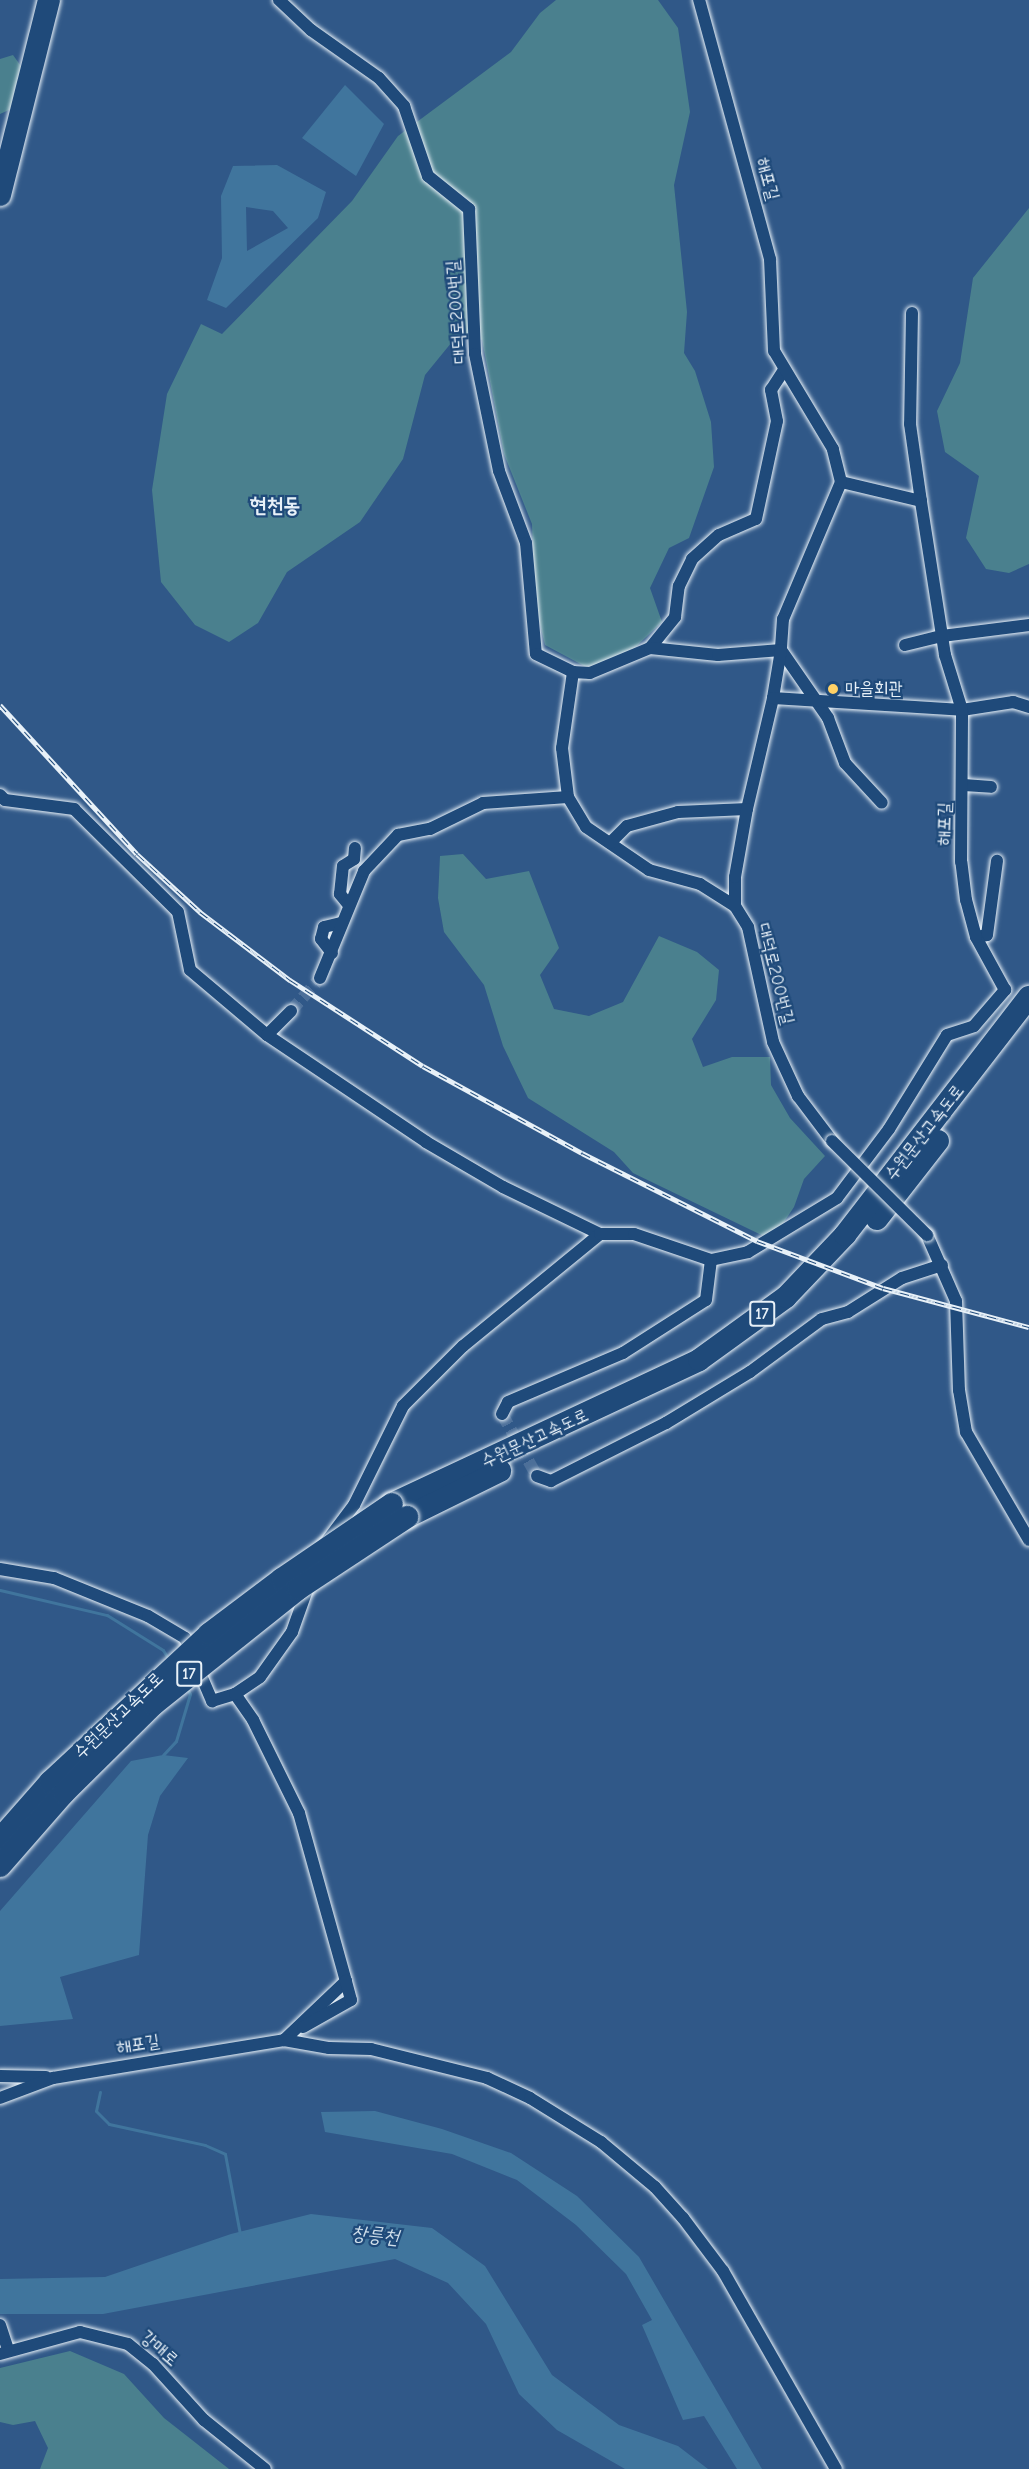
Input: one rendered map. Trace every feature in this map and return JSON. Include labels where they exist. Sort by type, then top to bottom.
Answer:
[{"type":"highway","points":[[0,195],[49,0]]},
{"type":"highway","name":"수원문산고속도로","points":[[0,1839],[58,1774],[209,1634],[400,1511],[699,1359],[786,1297],[845,1235],[1029,997]]},
{"type":"highway","name":"수원문산고속도로","points":[[0,1866],[64,1793],[154,1704],[400,1511],[707,1370],[777,1322],[851,1251],[1029,1021]]},
{"type":"street","name":"대덕로200번길","points":[[279,0],[311,30],[379,78],[404,105],[428,176],[469,209],[475,354],[498,471],[526,543],[536,654],[573,672],[562,748],[568,797],[586,826],[649,870],[700,884],[735,906],[748,927],[773,1042],[798,1096],[832,1142],[927,1235],[942,1265],[956,1301],[958,1390],[966,1432],[1029,1540]]},
{"type":"street","name":"해포길","points":[[699,0],[770,260],[774,351],[833,449],[841,482]]},
{"type":"street","name":"해포길","points":[[711,1260],[748,1252],[837,1198],[889,1129],[947,1035],[974,1026],[1005,990],[976,937],[961,862],[964,786],[962,710],[942,636],[910,424],[912,313]]},
{"type":"street","points":[[573,672],[590,674],[650,648],[675,617],[679,586],[692,559],[719,535],[756,519],[777,421],[771,390],[784,370]]},
{"type":"street","points":[[735,906],[735,877],[747,809],[773,698],[781,650],[783,619],[841,482],[921,501]]},
{"type":"street","points":[[905,645],[942,636],[1029,625]]},
{"type":"street","points":[[650,648],[718,655],[781,650]]},
{"type":"street","points":[[781,650],[828,718],[845,763],[882,803]]},
{"type":"street","points":[[773,698],[962,710],[1013,702],[1029,707]]},
{"type":"street","points":[[964,786],[991,787]]},
{"type":"street","points":[[0,795],[4,800],[74,810],[178,912],[190,970],[267,1035],[426,1142],[503,1187],[600,1234],[634,1234],[711,1260],[706,1300],[622,1353],[508,1402],[502,1414]]},
{"type":"street","points":[[320,978],[332,953],[348,904],[364,871],[398,835],[430,829],[483,803],[568,797]]},
{"type":"street","points":[[610,843],[627,826],[678,812],[747,809]]},
{"type":"street","points":[[348,904],[340,894],[343,866],[354,859],[355,848]]},
{"type":"street","points":[[976,937],[987,935],[997,861]]},
{"type":"street","points":[[267,1035],[291,1011]]},
{"type":"street","points":[[0,1569],[54,1578],[148,1616],[185,1638],[212,1701],[235,1694],[260,1677],[292,1632],[327,1537],[354,1505],[404,1406],[463,1346],[600,1234]]},
{"type":"street","points":[[537,1476],[551,1481],[666,1423],[750,1372],[822,1319],[848,1312],[902,1278],[942,1265]]},
{"type":"street","points":[[235,1694],[253,1720],[299,1813],[351,2000],[284,2040]]},
{"type":"street","points":[[284,2040],[346,1981]]},
{"type":"street","points":[[284,2040],[329,2048],[370,2049],[488,2079],[568,2121],[628,2163],[683,2218],[723,2271],[836,2469]]},
{"type":"street","name":"해포길","points":[[0,2098],[53,2078],[284,2040]]},
{"type":"street","points":[[0,2076],[53,2078]]},
{"type":"street","points":[[0,2325],[4,2352]]},
{"type":"street","name":"강매로","points":[[4,2352],[80,2332],[128,2344],[153,2364],[204,2420],[265,2469]]},
{"type":"green space","points":[[556,0],[658,0],[678,28],[690,112],[674,185],[687,312],[684,353],[695,371],[711,422],[714,467],[689,538],[669,548],[650,588],[662,622],[625,657],[586,667],[545,645],[535,604],[532,524],[504,454],[482,340],[456,337],[425,375],[403,459],[360,522],[287,572],[258,623],[229,642],[195,625],[161,582],[152,490],[167,394],[201,324],[222,334],[352,201],[398,136],[511,52],[540,13]]},
{"type":"green space","points":[[13,55],[23,69],[11,109],[0,114],[0,59]]},
{"type":"green space","points":[[1029,208],[1029,564],[1009,573],[986,569],[966,538],[979,476],[945,452],[937,411],[960,363],[973,278]]},
{"type":"green space","points":[[463,854],[486,879],[529,871],[559,948],[540,975],[554,1009],[589,1016],[623,1002],[659,936],[697,952],[719,970],[716,1000],[692,1039],[703,1067],[732,1057],[770,1057],[771,1085],[790,1118],[825,1156],[804,1179],[794,1207],[772,1240],[633,1173],[614,1152],[528,1098],[503,1046],[484,985],[444,932],[438,898],[440,856]]},
{"type":"green space","points":[[70,2351],[124,2374],[164,2418],[229,2469],[40,2469],[48,2448],[35,2421],[13,2425],[0,2422],[0,2368]]},
{"type":"water","points":[[345,85],[384,124],[356,176],[302,138]]},
{"type":"water","points":[[277,165],[326,192],[318,218],[226,308],[207,300],[222,258],[221,196],[233,166]],"holes":[[[246,207],[273,211],[288,228],[247,251]]]},
{"type":"water","points":[[163,1755],[188,1758],[160,1796],[148,1835],[139,1955],[60,1977],[73,2019],[0,2026],[0,1911],[131,1761]]},
{"type":"water","points":[[375,2111],[442,2129],[511,2153],[577,2196],[639,2257],[762,2469],[737,2469],[704,2416],[683,2420],[642,2325],[652,2320],[626,2274],[576,2225],[517,2180],[452,2154],[325,2132],[321,2112]]},
{"type":"water","name":"창릉천","points":[[311,2214],[432,2228],[485,2266],[552,2375],[619,2425],[678,2446],[708,2469],[625,2469],[557,2430],[519,2394],[486,2324],[448,2283],[395,2259],[103,2314],[0,2314],[0,2279],[105,2277],[231,2234]]},
{"type":"waterway","points":[[0,1590],[107,1615],[163,1650],[169,1660]]},
{"type":"waterway","points":[[163,1755],[176,1741],[190,1694],[187,1688]]},
{"type":"waterway","points":[[100,2092],[96,2111],[109,2124],[205,2145],[225,2154],[240,2234]]},
{"type":"tunnel","points":[[291,1011],[320,978]]},
{"type":"tunnel","points":[[502,1414],[537,1476]]},
{"type":"railway","points":[[0,705],[137,854],[200,912],[290,980],[423,1066],[582,1153],[757,1241],[883,1288],[1029,1327]]},
{"type":"place","name":"마을회관","points":[[833,689]]},
{"type":"district","name":"현천동","points":[[275,505]]}]
